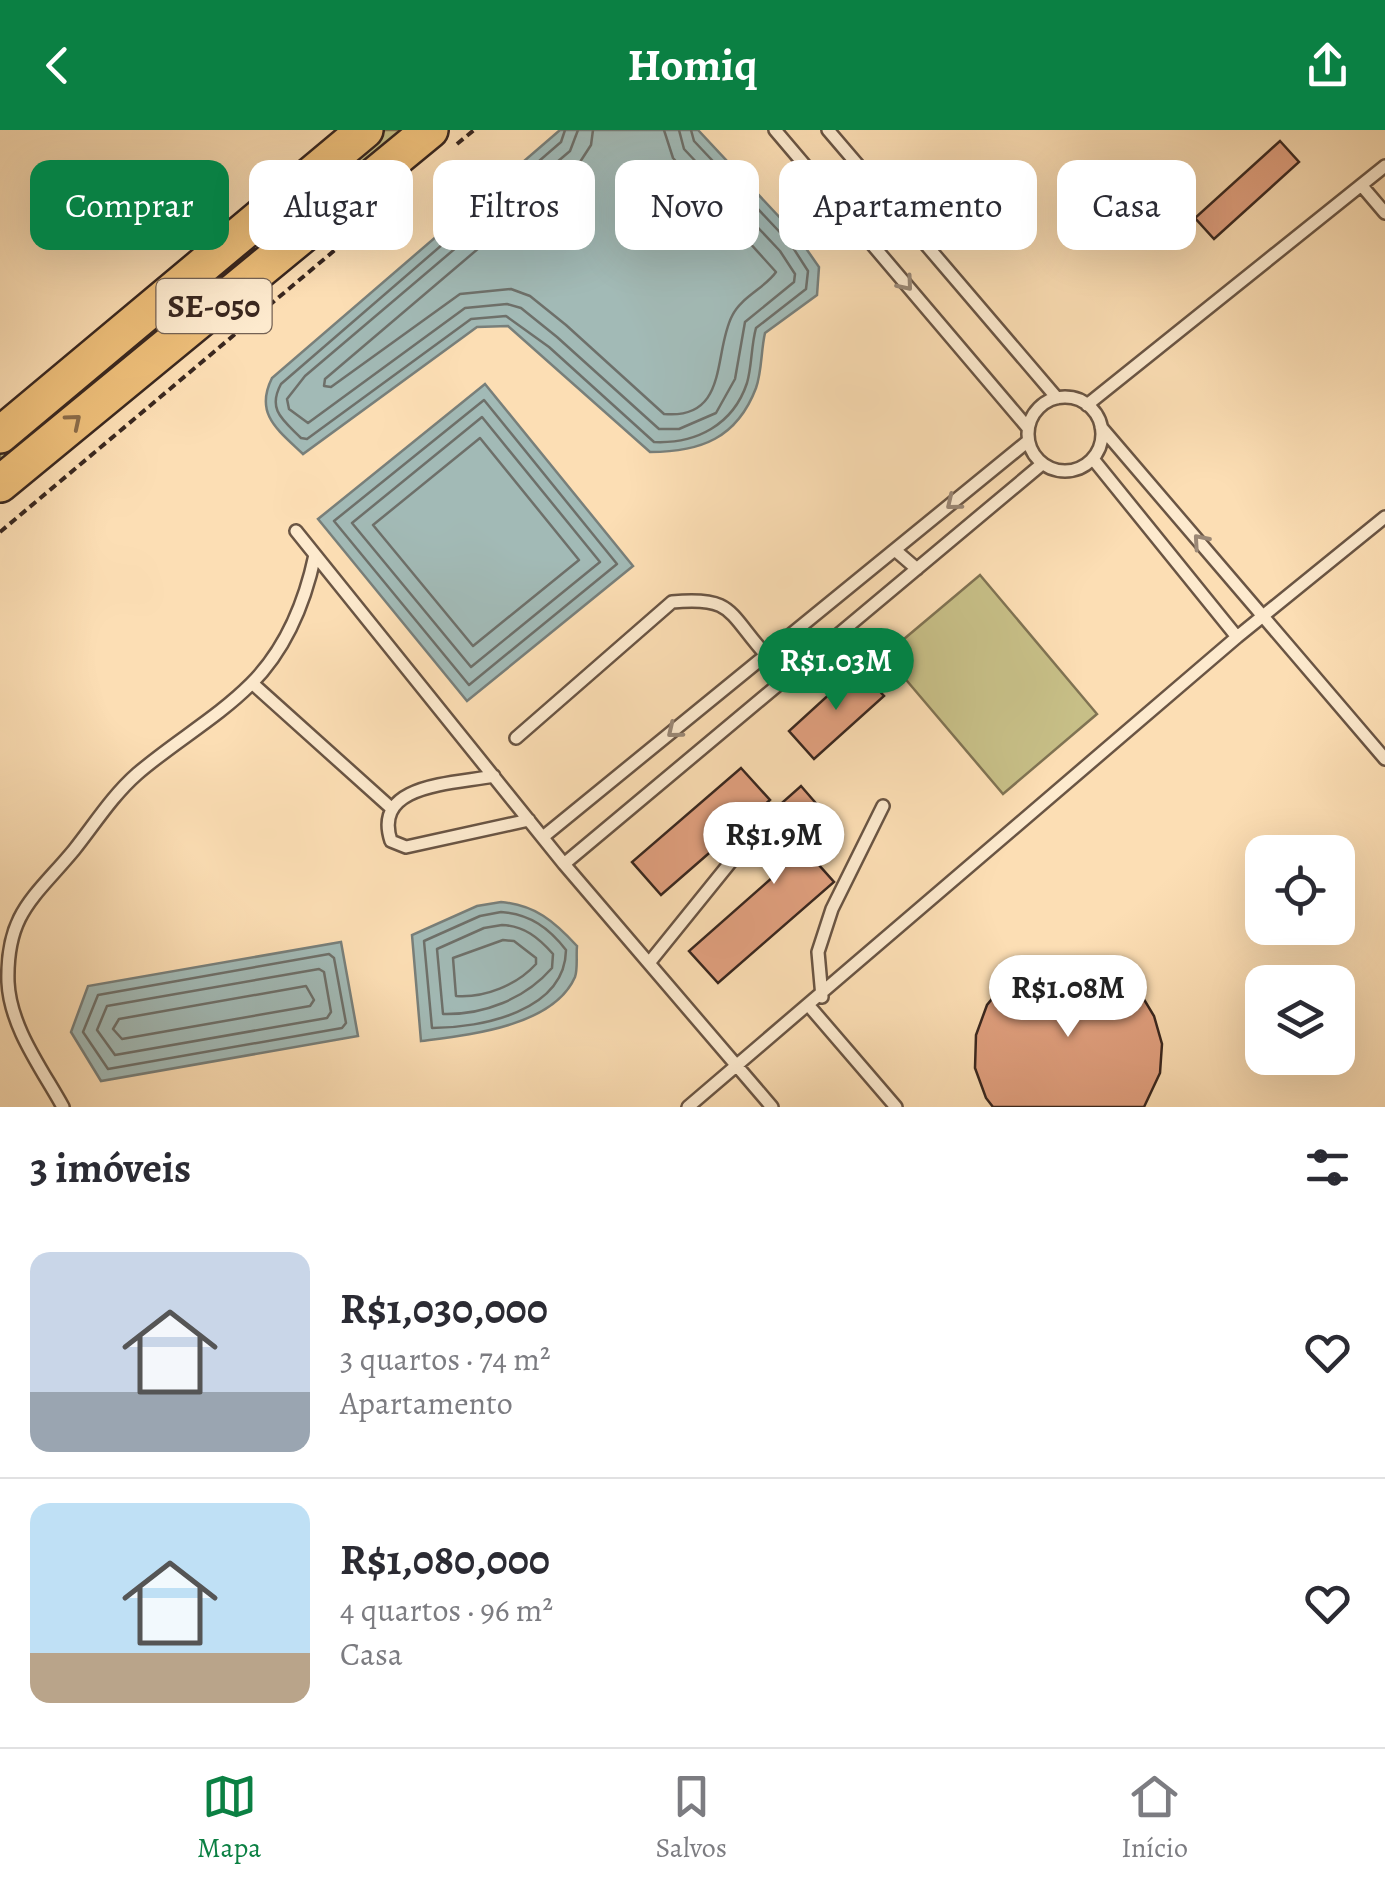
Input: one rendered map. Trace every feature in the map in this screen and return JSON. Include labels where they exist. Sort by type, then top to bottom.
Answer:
[{"type":"main road","name":"SE-050","points":[[0,435],[365,130]]},
{"type":"main road","name":"SE-050","points":[[0,484],[438,143]]},
{"type":"lane","points":[[775,130],[1028,435],[1042,464],[1068,471],[1093,459],[1101,444],[1101,427]]},
{"type":"lane","points":[[828,130],[1057,398],[1087,405],[1101,427],[1385,758]]},
{"type":"lane","points":[[1087,405],[1385,166]]},
{"type":"lane","points":[[1362,186],[1385,213]]},
{"type":"lane","points":[[543,837],[895,550],[1028,435],[1044,404],[1057,398]]},
{"type":"lane","points":[[1093,459],[1236,637]]},
{"type":"lane","points":[[564,864],[1042,464]]},
{"type":"lane","points":[[688,1107],[822,997],[1236,637],[1385,517]]},
{"type":"lane","points":[[296,531],[564,864],[772,1107]]},
{"type":"lane","points":[[895,550],[917,569]]},
{"type":"lane","points":[[63,1107],[21,1033],[8,985],[10,947],[19,917],[32,892],[136,774],[252,683],[287,634],[306,594],[316,555]]},
{"type":"lane","points":[[516,738],[672,602],[722,603],[766,656]]},
{"type":"lane","points":[[782,643],[804,664]]},
{"type":"lane","points":[[252,683],[390,807]]},
{"type":"lane","points":[[494,776],[405,794],[390,807],[386,824],[391,841],[406,847],[529,820]]},
{"type":"lane","points":[[822,997],[818,952],[832,909],[882,806]]},
{"type":"lane","points":[[649,964],[750,838]]},
{"type":"lane","points":[[810,1006],[896,1107]]},
{"type":"path","points":[[438,143],[474,130]]},
{"type":"path","points":[[0,532],[335,250]]},
{"type":"shaded area","points":[[385,130],[415,130],[379,160],[349,160]]},
{"type":"shaded area","points":[[249,244],[249,250],[271,250],[0,477],[0,453]]},
{"type":"shaded area","points":[[980,575],[1097,714],[1003,794],[885,655]]},
{"type":"water","points":[[560,130],[698,130],[726,160],[615,160],[615,250],[759,250],[759,195],[779,217],[779,250],[807,250],[819,267],[817,295],[765,333],[756,388],[739,419],[701,445],[650,452],[508,326],[477,327],[303,454],[277,429],[267,412],[267,391],[272,378],[433,239],[433,250],[595,250],[595,160],[525,160]]},
{"type":"water","points":[[485,384],[633,566],[467,701],[318,519]]},
{"type":"water","points":[[501,902],[534,911],[569,937],[577,946],[575,977],[564,994],[529,1018],[484,1031],[421,1041],[412,935],[477,906]]},
{"type":"water","points":[[341,942],[358,1036],[101,1081],[71,1032],[88,986]]},
{"type":"building","points":[[1280,141],[1299,162],[1214,239],[1196,217]]},
{"type":"building","points":[[858,668],[884,696],[814,759],[789,731]]},
{"type":"building","points":[[741,768],[770,800],[661,895],[632,862]]},
{"type":"building","points":[[801,786],[840,831],[811,856],[834,882],[718,983],[689,951],[790,862],[757,825]]},
{"type":"building","points":[[1059,960],[1089,962],[1116,973],[1139,991],[1154,1016],[1162,1044],[1160,1073],[1144,1107],[993,1107],[986,1098],[975,1068],[976,1035],[987,1005],[1006,982],[1031,967]]}]
